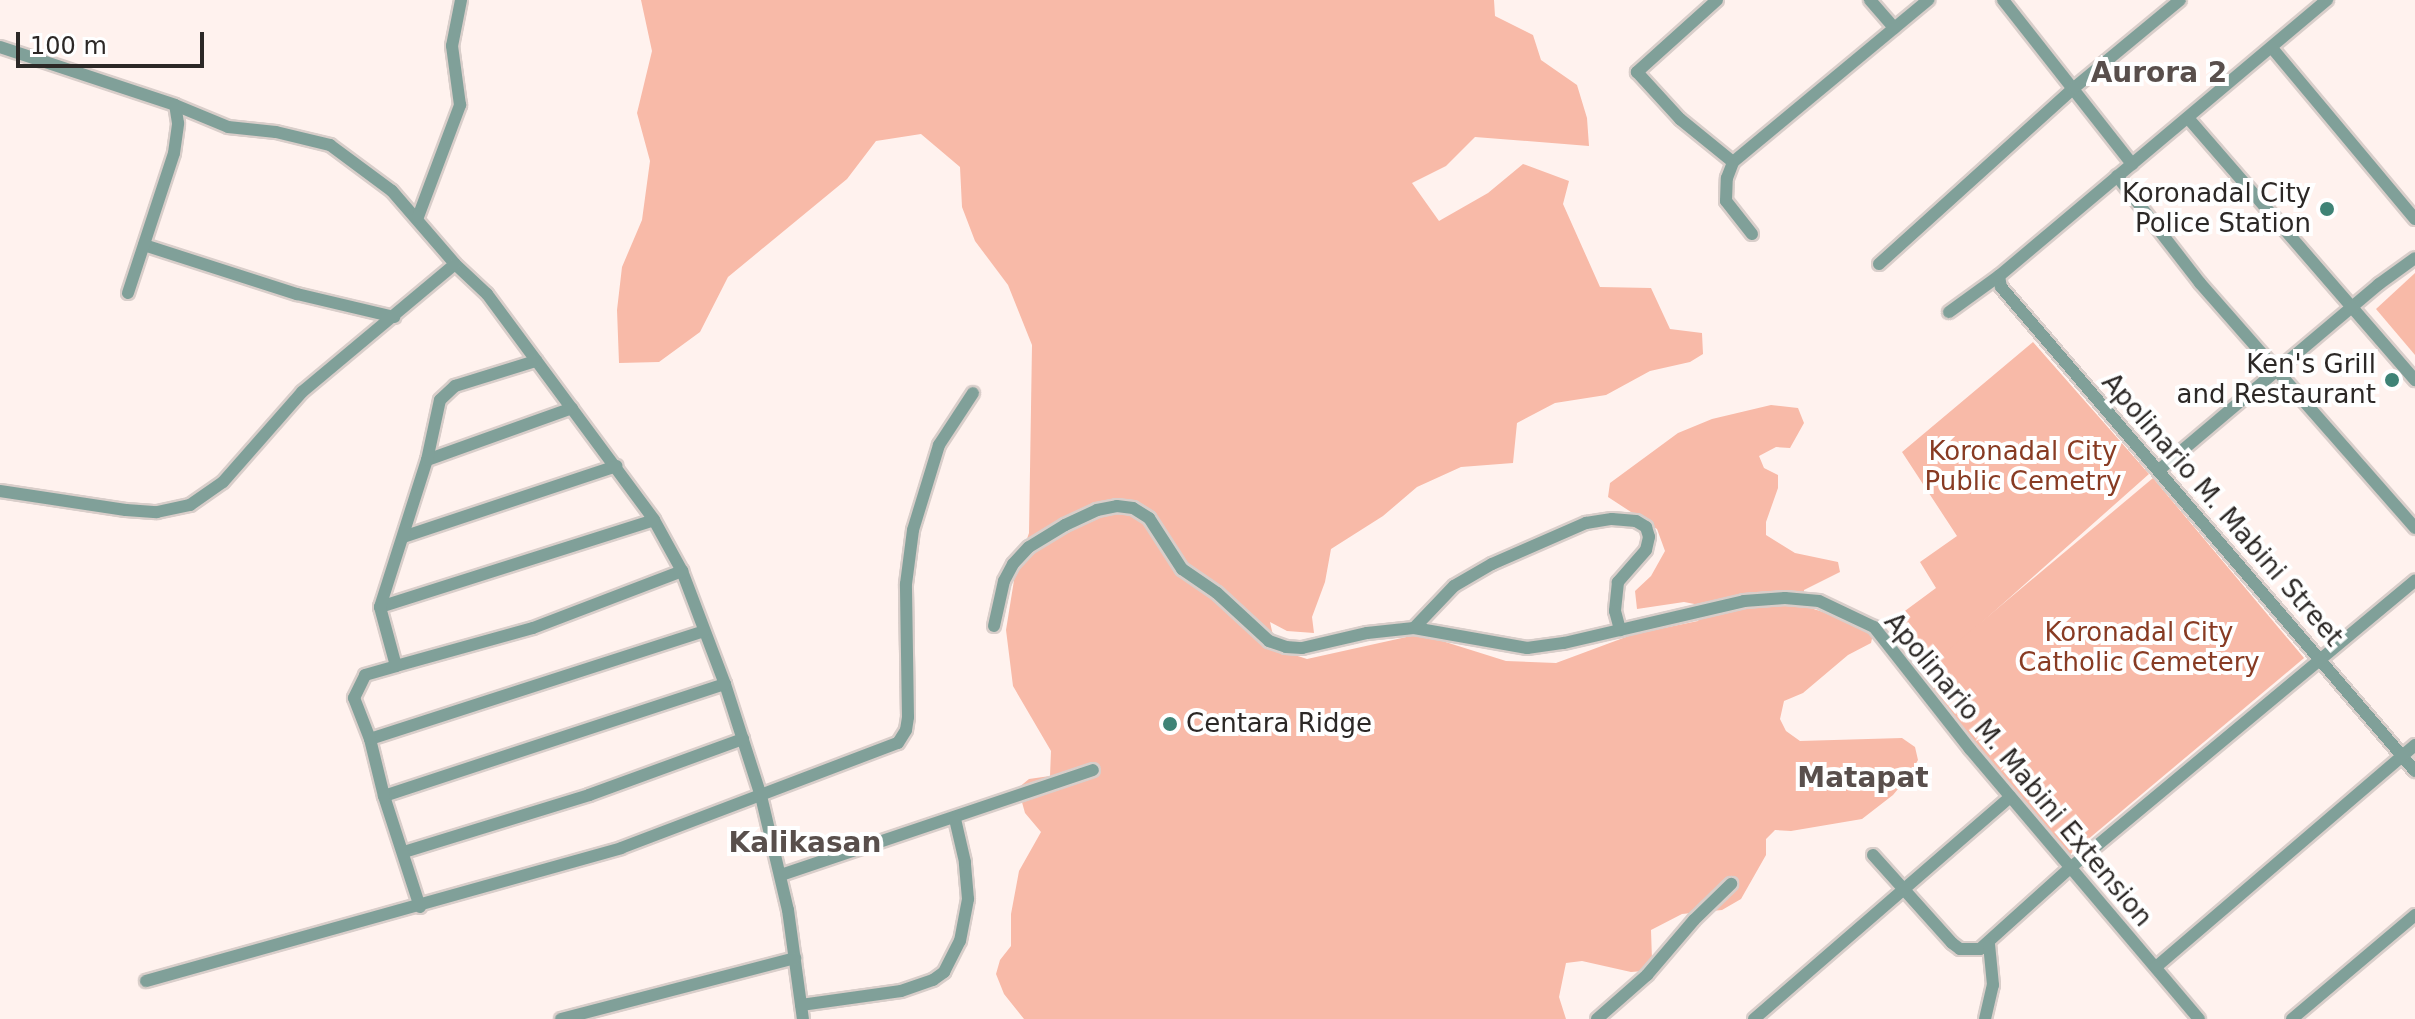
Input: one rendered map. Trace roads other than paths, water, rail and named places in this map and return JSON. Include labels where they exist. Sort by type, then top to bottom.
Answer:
[{"type":"street","points":[[418,217],[460,105],[452,46],[461,0]]},
{"type":"street","points":[[1717,0],[1637,72],[1680,119],[1733,162]]},
{"type":"street","points":[[1870,0],[1894,28]]},
{"type":"street","points":[[1752,234],[1726,201],[1727,178],[1733,162],[1928,0]]},
{"type":"street","points":[[2003,0],[2075,87],[2132,164]]},
{"type":"street","points":[[1879,264],[2075,87],[2180,0]]},
{"type":"street","points":[[1949,312],[1999,276],[2272,48],[2320,2]]},
{"type":"street","points":[[0,47],[175,105],[228,127],[276,132],[330,145],[369,172],[418,217],[455,264],[475,281],[616,466],[654,520],[682,571],[725,684],[761,796],[781,875],[803,1019]]},
{"type":"street","points":[[2272,48],[2415,219]]},
{"type":"street","points":[[128,293],[177,139],[175,105]]},
{"type":"street","points":[[2188,118],[2415,380]]},
{"type":"street","points":[[2117,176],[2200,283],[2415,528]]},
{"type":"street","points":[[144,245],[297,294],[394,317]]},
{"type":"street","points":[[2159,470],[2352,306],[2415,258]]},
{"type":"street","points":[[0,491],[126,510],[157,512],[190,505],[223,482],[302,392],[455,264]]},
{"type":"street","name":"Apolinario M. Mabini Street","points":[[1999,276],[2001,287],[2415,771]]},
{"type":"street","points":[[396,666],[380,607],[427,460],[440,400],[449,389],[536,361]]},
{"type":"street","points":[[146,981],[420,907],[621,848],[887,749],[906,730],[906,584],[913,530],[939,445],[973,393]]},
{"type":"street","points":[[427,460],[572,408]]},
{"type":"street","points":[[403,537],[616,466]]},
{"type":"street","name":"Apolinario M. Mabini Extension","points":[[994,626],[1004,581],[1029,547],[1097,510],[1117,506],[1133,508],[1149,518],[1182,569],[1217,593],[1269,641],[1302,648],[1367,633],[1414,628],[1527,648],[1744,601],[1785,598],[1819,601],[1874,627],[2010,797],[2199,1019]]},
{"type":"street","points":[[1414,628],[1454,586],[1492,564],[1586,523],[1612,519],[1636,521],[1646,527],[1649,537],[1646,550],[1618,582],[1615,611],[1620,630]]},
{"type":"street","points":[[380,607],[502,571],[654,520]]},
{"type":"street","points":[[420,907],[384,796],[370,739],[354,698],[358,684],[365,675],[533,628],[682,571]]},
{"type":"street","points":[[1873,855],[1960,949],[1980,949],[2070,868],[2415,581]]},
{"type":"street","points":[[370,739],[704,631]]},
{"type":"street","points":[[384,796],[725,684]]},
{"type":"street","points":[[404,852],[589,795],[743,739]]},
{"type":"street","points":[[2156,967],[2415,745]]},
{"type":"street","points":[[781,875],[955,819],[1093,770]]},
{"type":"street","points":[[1754,1019],[2010,797]]},
{"type":"street","points":[[801,1005],[901,991],[933,980],[944,972],[960,941],[968,899],[965,862],[955,819]]},
{"type":"street","points":[[1597,1019],[1647,975],[1694,920],[1731,884]]},
{"type":"street","points":[[2292,1019],[2415,915]]},
{"type":"street","points":[[1985,1019],[1993,985],[1989,944]]},
{"type":"street","points":[[561,1019],[795,958]]},
{"type":"place","name":"Koronadal City Police Station","points":[[2327,209]]},
{"type":"place","name":"Ken's Grill and Restaurant","points":[[2392,380]]},
{"type":"place","name":"Centara Ridge","points":[[1170,724]]},
{"type":"district","name":"Aurora 2","points":[[2159,73]]},
{"type":"district","name":"Matapat","points":[[1863,778]]},
{"type":"district","name":"Kalikasan","points":[[805,843]]},
{"type":"park label","name":"Koronadal City Public Cemetry","points":[[2023,467]]},
{"type":"park label","name":"Koronadal City Catholic Cemetery","points":[[2139,648]]}]
